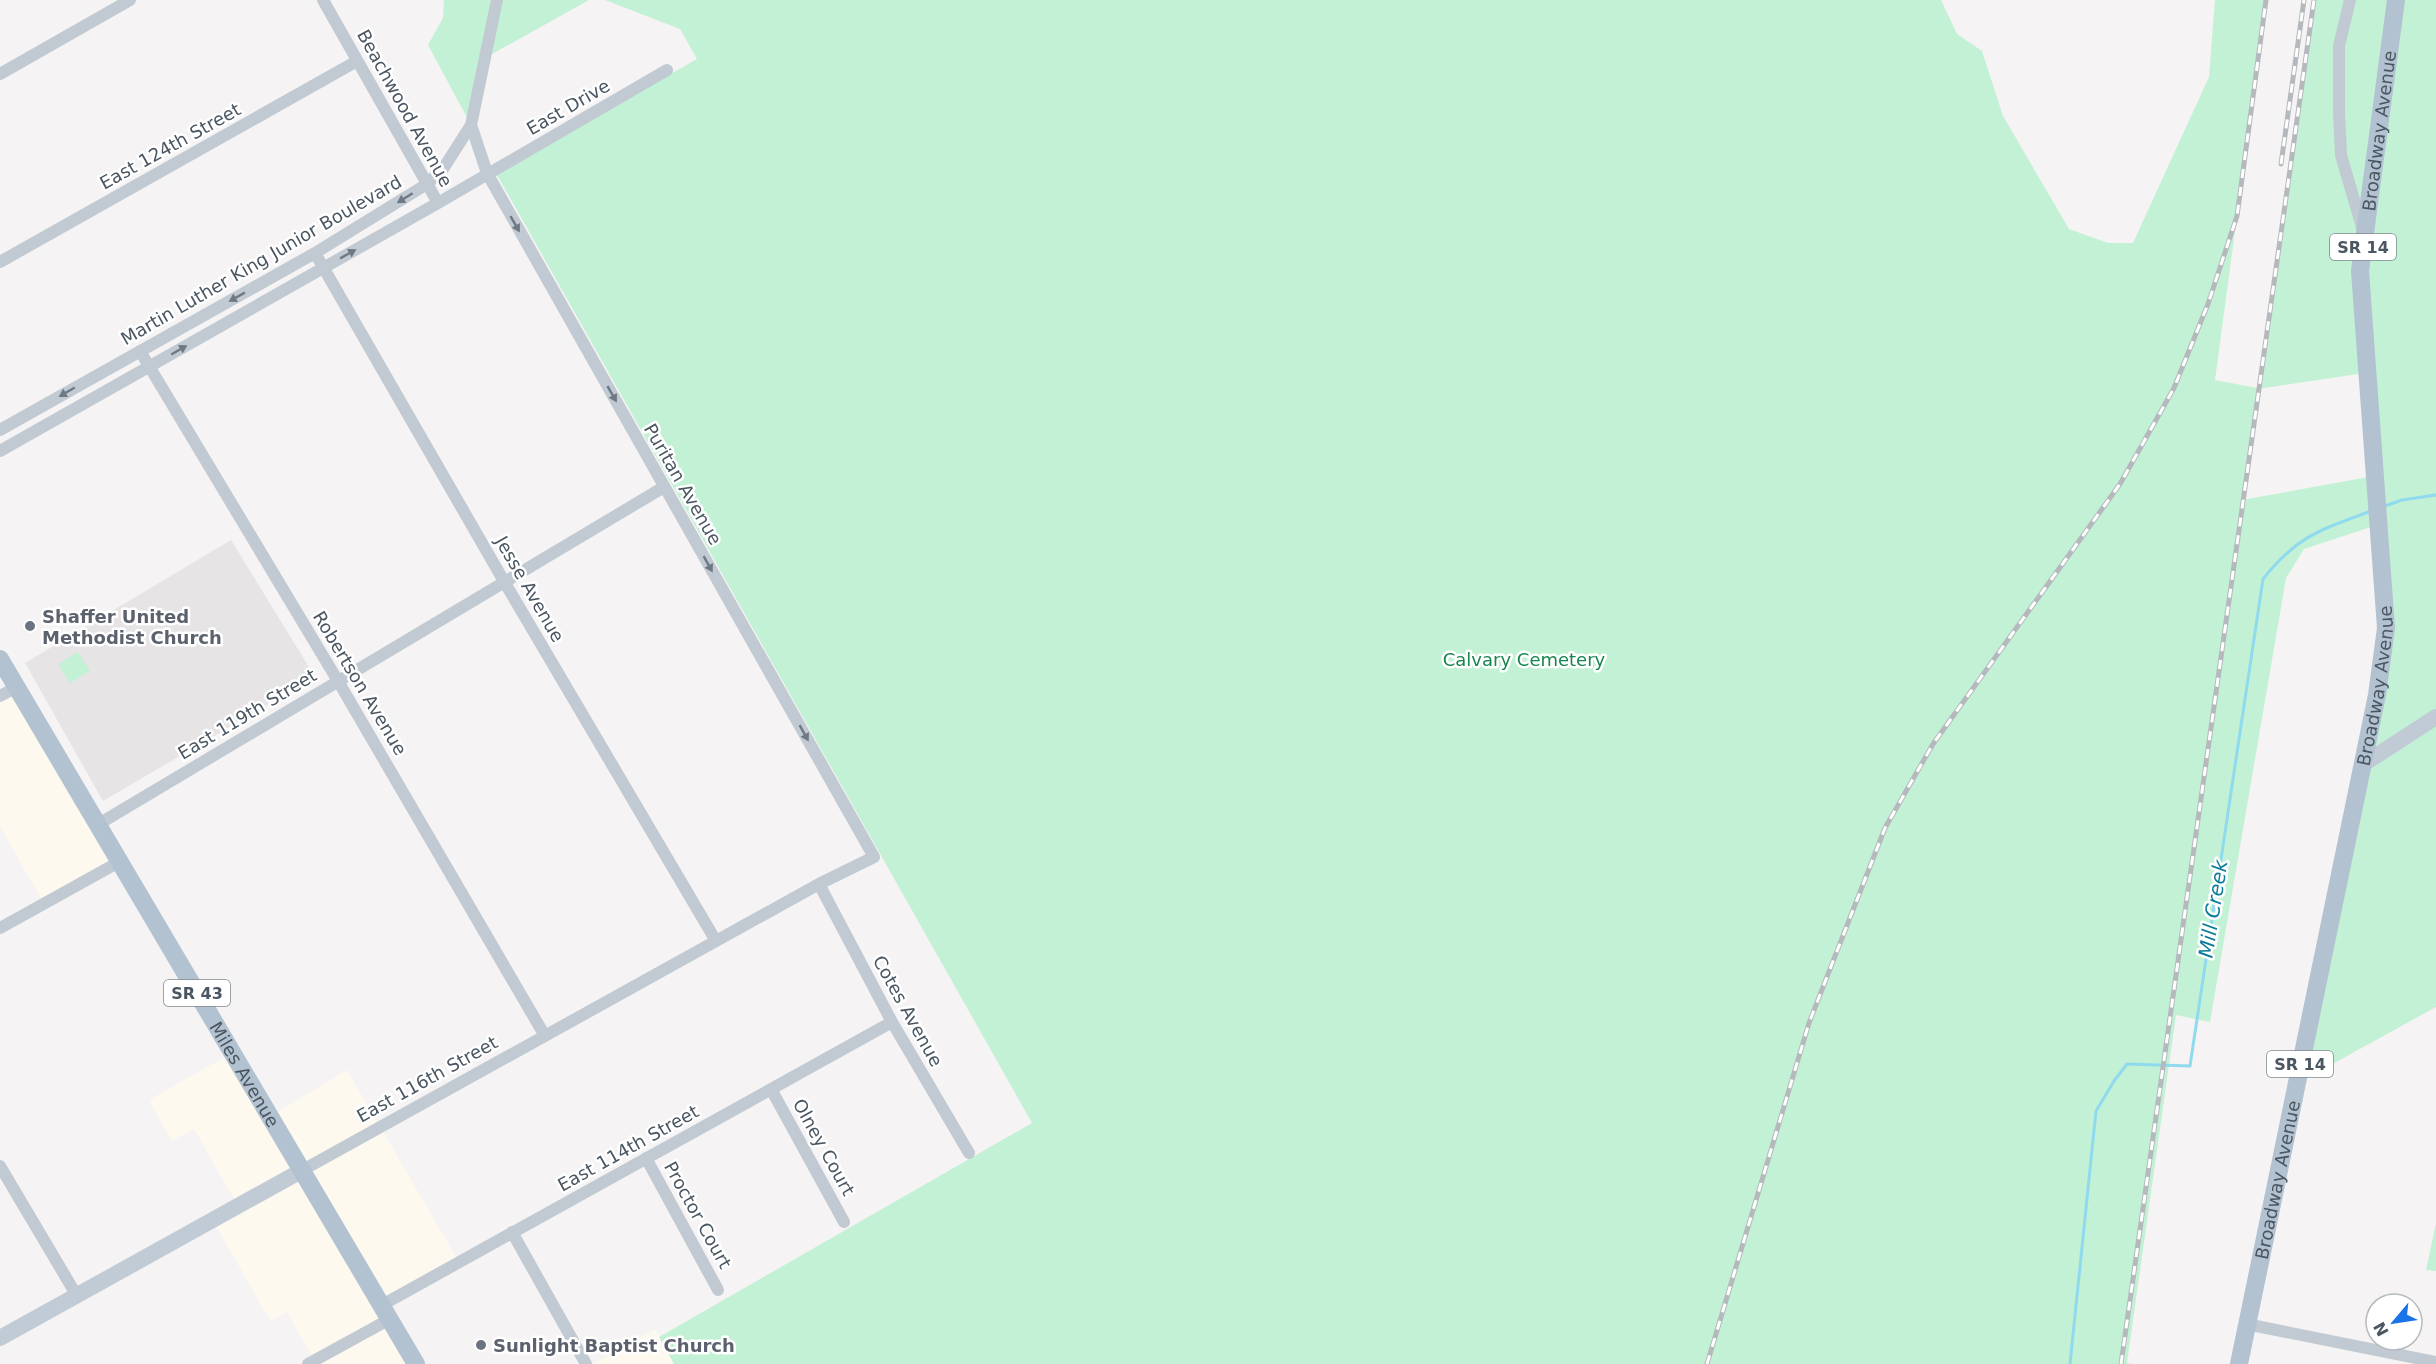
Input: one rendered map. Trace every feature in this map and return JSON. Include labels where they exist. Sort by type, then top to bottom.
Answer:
[{"type":"main road","name":"Broadway Avenue","points":[[2238,1364],[2377,695],[2386,628],[2360,271],[2396,0]]},
{"type":"main road","name":"Miles Avenue","points":[[0,659],[416,1364]]},
{"type":"main road","points":[[2362,765],[2436,717]]},
{"type":"main road","name":"East 116th Street","points":[[0,1338],[301,1172]]},
{"type":"street","points":[[0,74],[130,0]]},
{"type":"street","name":"Beachwood Avenue","points":[[323,0],[438,203]]},
{"type":"street","name":"Martin Luther King Junior Boulevard","points":[[0,430],[315,253],[427,184],[443,169],[471,125],[497,0]]},
{"type":"street","points":[[2350,0],[2339,46],[2341,155],[2364,234]]},
{"type":"street","name":"East 124th Street","points":[[0,262],[357,61]]},
{"type":"street","name":"East Drive","points":[[487,173],[667,70]]},
{"type":"street","name":"Puritan Avenue","points":[[471,125],[487,173],[874,858]]},
{"type":"street","name":"Martin Luther King Junior Boulevard","points":[[0,451],[487,173]]},
{"type":"street","name":"Jesse Avenue","points":[[315,253],[505,583],[716,941]]},
{"type":"street","name":"Robertson Avenue","points":[[140,351],[338,681],[545,1036]]},
{"type":"street","name":"East 119th Street","points":[[97,825],[664,487]]},
{"type":"street","points":[[0,696],[17,687]]},
{"type":"street","name":"East 116th Street","points":[[301,1172],[819,884],[874,858]]},
{"type":"street","points":[[0,928],[119,862]]},
{"type":"street","name":"Cotes Avenue","points":[[819,884],[892,1022],[969,1153]]},
{"type":"street","name":"East 114th Street","points":[[308,1364],[512,1232],[892,1022]]},
{"type":"street","name":"Olney Court","points":[[771,1089],[844,1222]]},
{"type":"street","name":"Proctor Court","points":[[646,1158],[718,1290]]},
{"type":"street","points":[[0,1166],[77,1296]]},
{"type":"street","points":[[512,1232],[586,1364]]},
{"type":"street","points":[[2246,1324],[2436,1362]]},
{"type":"shaded area","points":[[231,540],[315,677],[103,801],[25,663]]},
{"type":"shaded area","points":[[17,687],[119,862],[44,904],[0,827],[0,696]]},
{"type":"shaded area","points":[[232,1053],[270,1117],[347,1070],[459,1262],[382,1305],[416,1364],[308,1364],[314,1360],[287,1312],[270,1321],[213,1220],[238,1206],[194,1129],[172,1141],[149,1100]]},
{"type":"shaded area","points":[[655,1329],[674,1364],[593,1364]]},
{"type":"green space","points":[[444,0],[589,0],[485,58],[471,125],[428,45],[443,18]]},
{"type":"green space","name":"Calvary Cemetery","points":[[605,0],[1941,0],[1957,34],[1982,51],[2003,116],[2069,229],[2108,243],[2133,243],[2209,77],[2215,0],[2266,0],[2215,380],[2257,388],[2314,0],[2436,0],[2436,1007],[2298,1083],[2378,696],[2377,525],[2304,549],[2286,578],[2210,1022],[2176,1015],[2127,1363],[2133,1364],[674,1364],[659,1337],[1032,1123],[496,173],[697,59],[680,29]],"holes":[[[2365,373],[2374,476],[2242,500],[2258,389]]]},
{"type":"green space","points":[[78,652],[90,671],[70,683],[58,664]]},
{"type":"green space","points":[[2436,1223],[2436,1271],[2426,1270]]},
{"type":"waterway","name":"Mill Creek","points":[[2382,507],[2402,500],[2436,495]]},
{"type":"waterway","name":"Mill Creek","points":[[2070,1364],[2096,1111],[2127,1064],[2190,1066],[2263,579],[2287,553],[2311,536],[2371,511]]},
{"type":"railway","points":[[1707,1364],[1809,1023],[1885,828],[1933,744],[2120,484],[2174,388],[2208,304],[2237,216],[2266,0]]},
{"type":"railway","points":[[2281,164],[2304,0]]},
{"type":"railway","points":[[2121,1364],[2314,0]]},
{"type":"place","name":"Shaffer United Methodist Church","points":[[30,626]]},
{"type":"place","name":"Sunlight Baptist Church","points":[[481,1345]]}]
